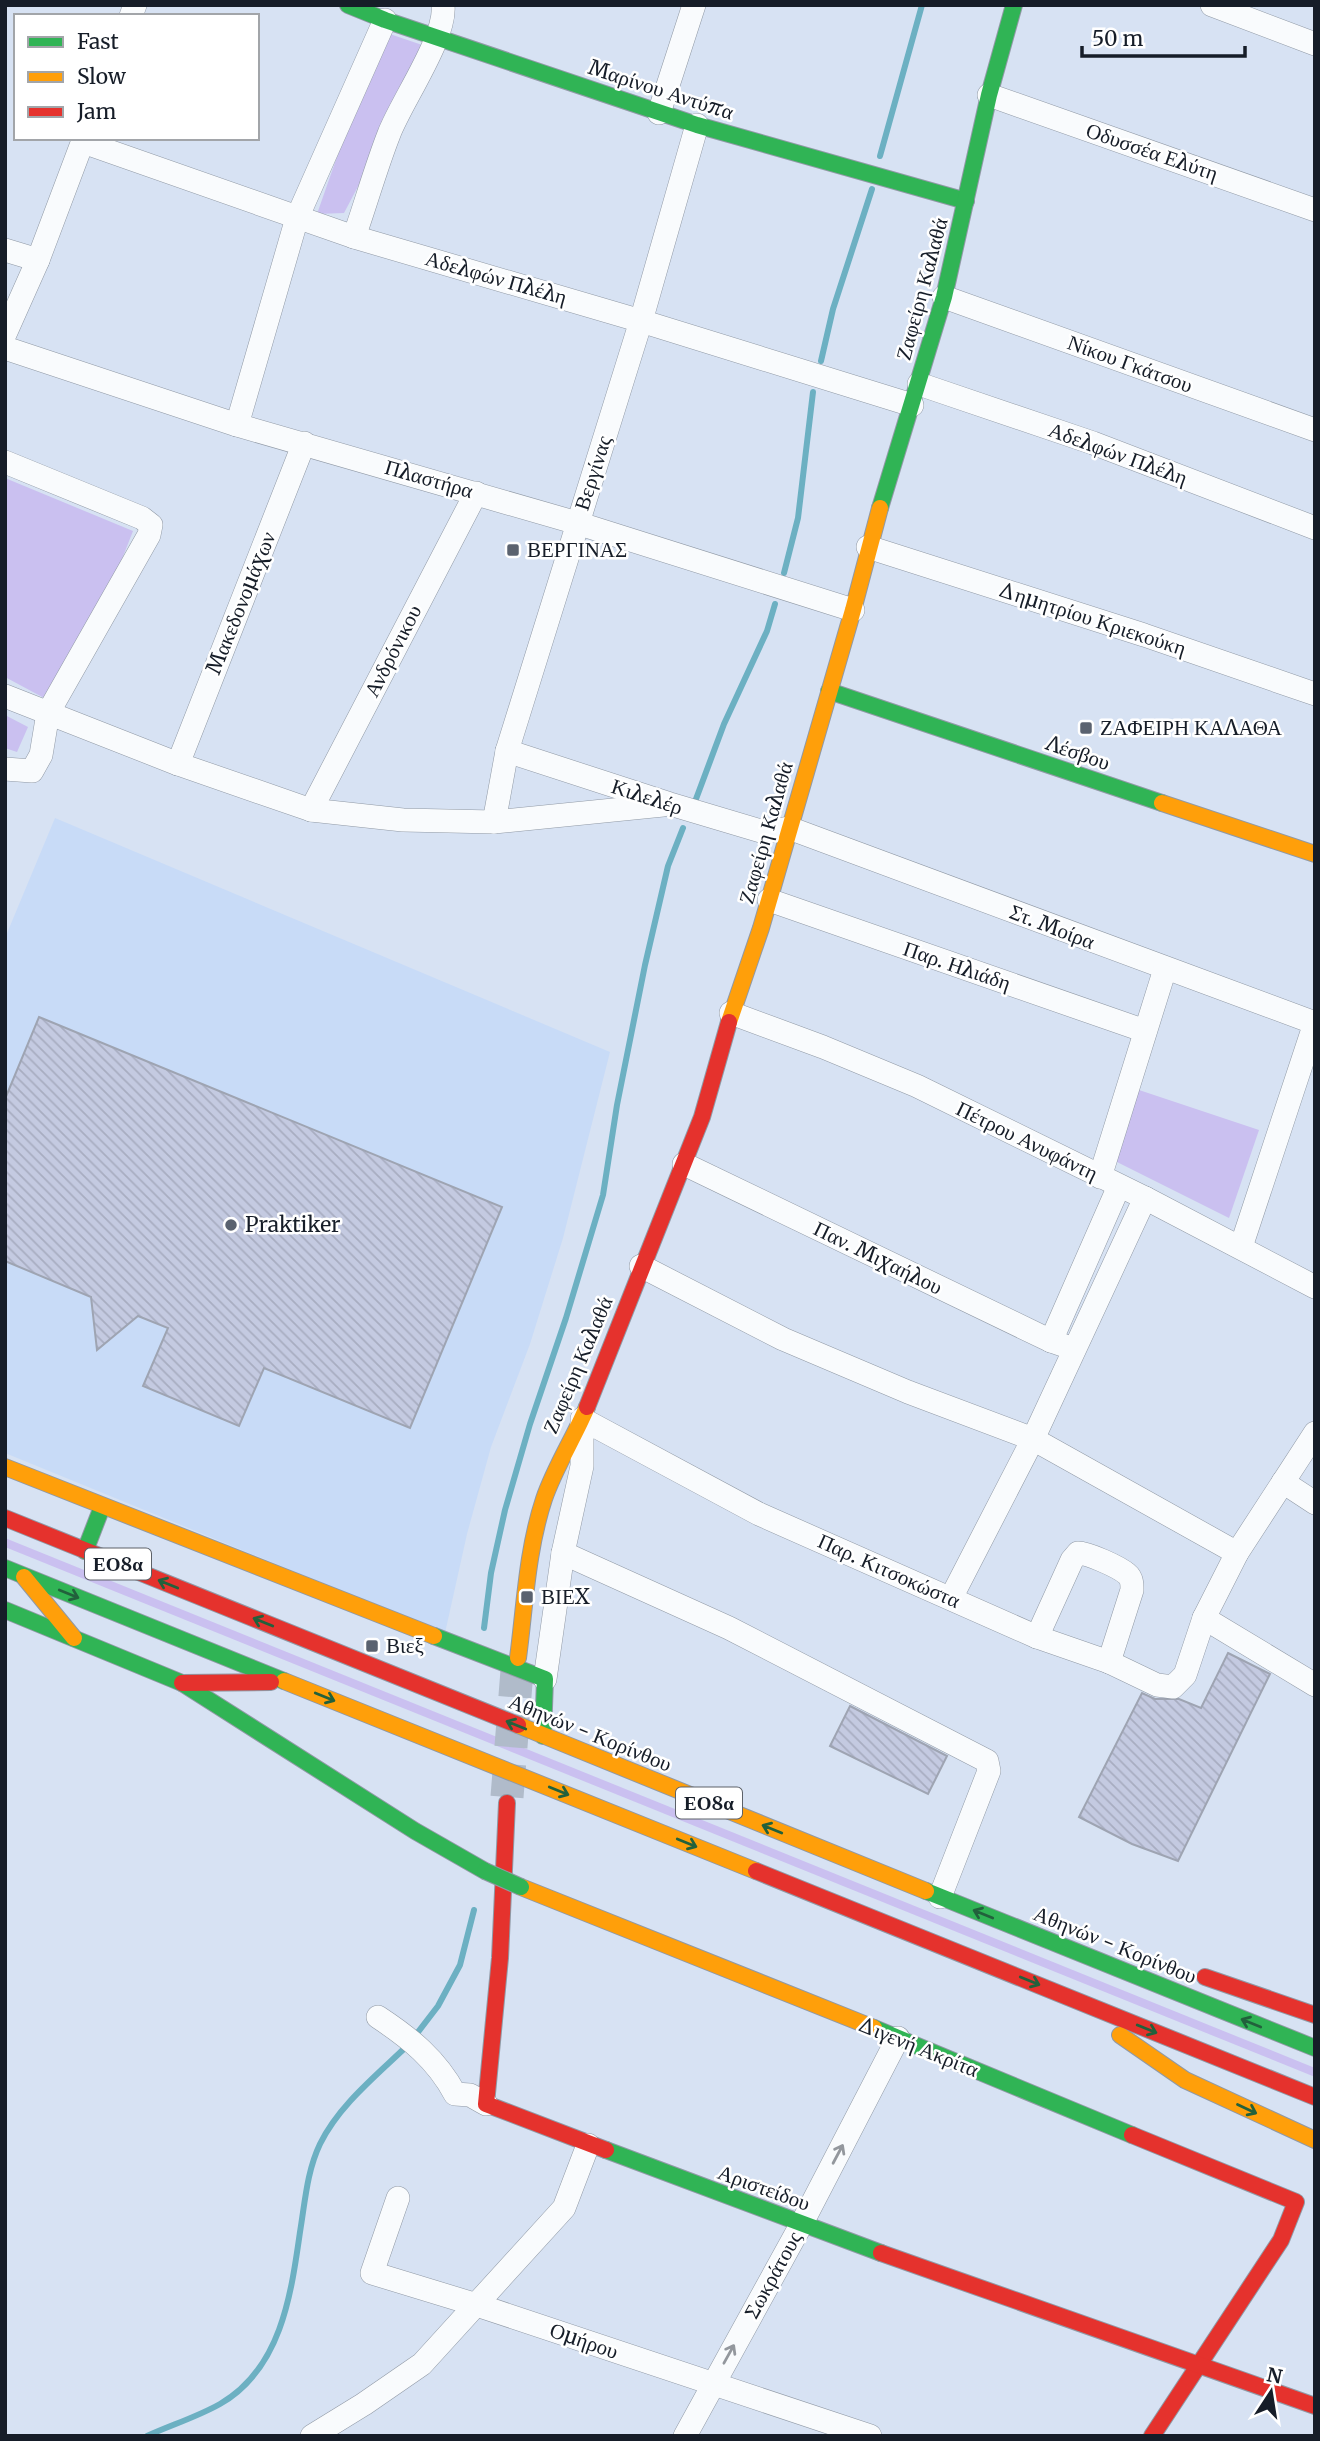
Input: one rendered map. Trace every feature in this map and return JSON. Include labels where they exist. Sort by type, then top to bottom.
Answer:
[{"type":"main road","name":"Μαρίνου Αντύπα","points":[[348,5],[659,113],[966,201]]},
{"type":"main road","name":"Ζαφείρη Καλαθά","points":[[518,1658],[531,1553],[540,1511],[582,1419],[702,1117],[731,1013],[769,900],[869,547],[944,297],[989,94],[1014,5]]},
{"type":"main road","name":"Λέσβου","points":[[829,691],[1315,854]]},
{"type":"main road","points":[[5,1467],[545,1679],[543,1736]]},
{"type":"main road","points":[[85,1551],[102,1507]]},
{"type":"main road","name":"Αθηνών - Κορίνθου","points":[[5,1518],[1315,2048]]},
{"type":"main road","name":"ΕΟ8α","points":[[5,1568],[1315,2097]]},
{"type":"main road","points":[[23,1575],[74,1638]]},
{"type":"main road","name":"Διγενή Ακρίτα","points":[[5,1610],[182,1684],[415,1831],[485,1871],[1305,2206]]},
{"type":"main road","points":[[182,1684],[287,1682]]},
{"type":"main road","points":[[486,2104],[500,1958],[507,1803]]},
{"type":"main road","points":[[1046,1940],[1138,1959]]},
{"type":"main road","points":[[1189,1972],[1315,2015]]},
{"type":"main road","points":[[1061,1994],[1185,2080],[1315,2140]]},
{"type":"main road","name":"Αριστείδου","points":[[486,2104],[801,2225],[1315,2406]]},
{"type":"main road","points":[[1152,2436],[1305,2206]]},
{"type":"street","points":[[355,237],[389,132],[437,37],[444,12],[443,5]]},
{"type":"street","points":[[659,113],[694,5]]},
{"type":"street","points":[[1212,5],[1315,44]]},
{"type":"street","points":[[237,425],[297,218],[385,20]]},
{"type":"street","name":"Οδυσσέα Ελύτη","points":[[989,94],[1315,209]]},
{"type":"street","name":"Βεργίνας","points":[[494,822],[507,751],[641,321],[697,125]]},
{"type":"street","points":[[5,334],[38,260],[84,140]]},
{"type":"street","name":"Αδελφών Πλέλη","points":[[84,140],[355,237],[641,321],[1093,443],[1315,528]]},
{"type":"street","points":[[5,250],[38,260]]},
{"type":"street","name":"Νίκου Γκάτσου","points":[[944,297],[1315,430]]},
{"type":"street","name":"Πλαστήρα","points":[[5,348],[237,425],[577,523],[853,610]]},
{"type":"street","name":"Μακεδονομάχων","points":[[178,764],[304,443]]},
{"type":"street","points":[[5,462],[142,518],[151,525],[149,535],[117,594],[48,713],[41,755],[32,771],[5,769]]},
{"type":"street","name":"Ανδρόνικου","points":[[311,810],[475,493]]},
{"type":"street","name":"Δημητρίου Κριεκούκη","points":[[869,547],[1144,635],[1315,694]]},
{"type":"street","points":[[5,696],[178,764],[311,810],[403,820],[494,822],[670,804]]},
{"type":"street","name":"Κιλελέρ","points":[[507,751],[764,832],[789,828]]},
{"type":"street","name":"Στ. Μοίρα","points":[[789,828],[1315,1023]]},
{"type":"street","name":"Παρ. Ηλιάδη","points":[[769,900],[1145,1031]]},
{"type":"street","points":[[1051,1341],[1110,1181],[1145,1031],[1165,969]]},
{"type":"street","name":"Πέτρου Ανυφάντη","points":[[731,1013],[917,1086],[1145,1198],[1315,1287]]},
{"type":"street","points":[[1241,1247],[1315,1023]]},
{"type":"street","name":"Παν. Μιχαήλου","points":[[684,1164],[1051,1341],[1074,1349]]},
{"type":"street","points":[[951,1598],[1033,1439],[1145,1198]]},
{"type":"street","points":[[641,1266],[783,1339],[908,1392],[1033,1439],[1237,1553]]},
{"type":"street","points":[[545,1679],[563,1553],[582,1466],[582,1419]]},
{"type":"street","name":"Παρ. Κιτσοκώστα","points":[[582,1419],[759,1514],[1037,1637],[1110,1662],[1157,1685],[1173,1687],[1185,1675],[1204,1618]]},
{"type":"street","points":[[1315,1433],[1237,1553],[1204,1618],[1315,1685]]},
{"type":"street","points":[[1283,1482],[1315,1503]]},
{"type":"street","points":[[563,1553],[729,1628],[987,1761],[989,1771],[940,1897]]},
{"type":"street","points":[[1037,1637],[1072,1560],[1079,1553],[1086,1553],[1127,1574],[1132,1582],[1132,1590],[1110,1662]]},
{"type":"street","points":[[387,2023],[425,2053],[444,2074],[455,2094],[470,2095],[486,2104]]},
{"type":"street","name":"Σωκράτους","points":[[685,2436],[801,2225],[898,2038]]},
{"type":"street","points":[[312,2436],[422,2364],[564,2208],[588,2145]]},
{"type":"street","name":"Ομήρου","points":[[398,2198],[372,2273],[477,2305],[870,2436]]},
{"type":"shaded area","points":[[381,31],[431,48],[344,213],[317,214]]},
{"type":"shaded area","points":[[5,478],[133,531],[100,615],[46,699],[5,677]]},
{"type":"shaded area","points":[[5,715],[28,727],[17,752],[5,748]]},
{"type":"shaded area","points":[[55,818],[610,1052],[563,1238],[530,1344],[491,1447],[467,1534],[445,1633],[5,1453],[5,938]]},
{"type":"shaded area","points":[[1139,1090],[1259,1130],[1229,1218],[1113,1160]]},
{"type":"shaded area","points":[[5,1538],[1315,2068],[1315,2077],[5,1547]]},
{"type":"building","points":[[39,1017],[502,1207],[410,1428],[264,1368],[239,1426],[143,1386],[168,1328],[138,1316],[97,1350],[91,1297],[5,1261],[5,1099]]},
{"type":"building","points":[[1228,1653],[1270,1674],[1178,1861],[1132,1844],[1079,1817],[1142,1693],[1155,1699],[1179,1699],[1201,1708]]},
{"type":"building","points":[[850,1706],[947,1756],[928,1794],[830,1746]]},
{"type":"waterway","points":[[880,156],[922,5]]},
{"type":"waterway","points":[[821,361],[833,309],[872,189]]},
{"type":"waterway","points":[[784,573],[798,518],[813,392]]},
{"type":"waterway","points":[[696,799],[724,724],[767,631],[775,604]]},
{"type":"waterway","points":[[484,1628],[491,1573],[505,1510],[603,1195],[617,1105],[645,965],[668,866],[683,828]]},
{"type":"waterway","points":[[415,2036],[438,2006],[460,1965],[474,1910]]},
{"type":"waterway","points":[[147,2436],[220,2404],[241,2389],[257,2371],[270,2351],[287,2305],[309,2176],[320,2144],[348,2103],[408,2045]]},
{"type":"tunnel","points":[[507,1797],[518,1658]]},
{"type":"traffic: fast","points":[[348,5],[385,20],[697,125],[966,201]]},
{"type":"traffic: fast","points":[[880,508],[944,297],[989,95],[1014,5]]},
{"type":"traffic: fast","points":[[829,691],[1162,803]]},
{"type":"traffic: fast","points":[[85,1551],[102,1507]]},
{"type":"traffic: fast","points":[[5,1568],[284,1681]]},
{"type":"traffic: fast","points":[[5,1610],[182,1683],[415,1831],[485,1871]]},
{"type":"traffic: fast","points":[[434,1636],[545,1679],[543,1736]]},
{"type":"traffic: fast","points":[[485,1871],[521,1887]]},
{"type":"traffic: fast","points":[[926,1891],[1315,2048]]},
{"type":"traffic: fast","points":[[874,2028],[1132,2135]]},
{"type":"traffic: fast","points":[[606,2150],[881,2253]]},
{"type":"traffic: slow","points":[[729,1022],[761,928],[880,508]]},
{"type":"traffic: slow","points":[[1162,803],[1315,854]]},
{"type":"traffic: slow","points":[[518,1658],[530,1558],[538,1518],[554,1475],[587,1407]]},
{"type":"traffic: slow","points":[[5,1467],[434,1636]]},
{"type":"traffic: slow","points":[[24,1577],[74,1638]]},
{"type":"traffic: slow","points":[[284,1681],[756,1871]]},
{"type":"traffic: slow","points":[[518,1725],[926,1891]]},
{"type":"traffic: slow","points":[[521,1887],[874,2028]]},
{"type":"traffic: slow","points":[[1120,2035],[1185,2080],[1315,2140]]},
{"type":"traffic: jam","points":[[587,1407],[702,1117],[729,1022]]},
{"type":"traffic: jam","points":[[5,1518],[518,1725]]},
{"type":"traffic: jam","points":[[182,1683],[271,1682]]},
{"type":"traffic: jam","points":[[507,1803],[500,1958],[486,2104],[606,2150]]},
{"type":"traffic: jam","points":[[756,1871],[1315,2097]]},
{"type":"traffic: jam","points":[[1205,1977],[1315,2015]]},
{"type":"traffic: jam","points":[[1132,2135],[1296,2202],[1281,2240],[1152,2436]]},
{"type":"traffic: jam","points":[[881,2253],[1315,2406]]},
{"type":"place","name":"ΒΕΡΓΙΝΑΣ","points":[[513,550]]},
{"type":"place","name":"ΖΑΦΕΙΡΗ ΚΑΛΑΘΑ","points":[[1086,728]]},
{"type":"place","name":"Praktiker","points":[[231,1225]]},
{"type":"place","name":"ΒΙΕΧ","points":[[527,1597]]},
{"type":"place","name":"Βιεξ","points":[[372,1646]]}]
